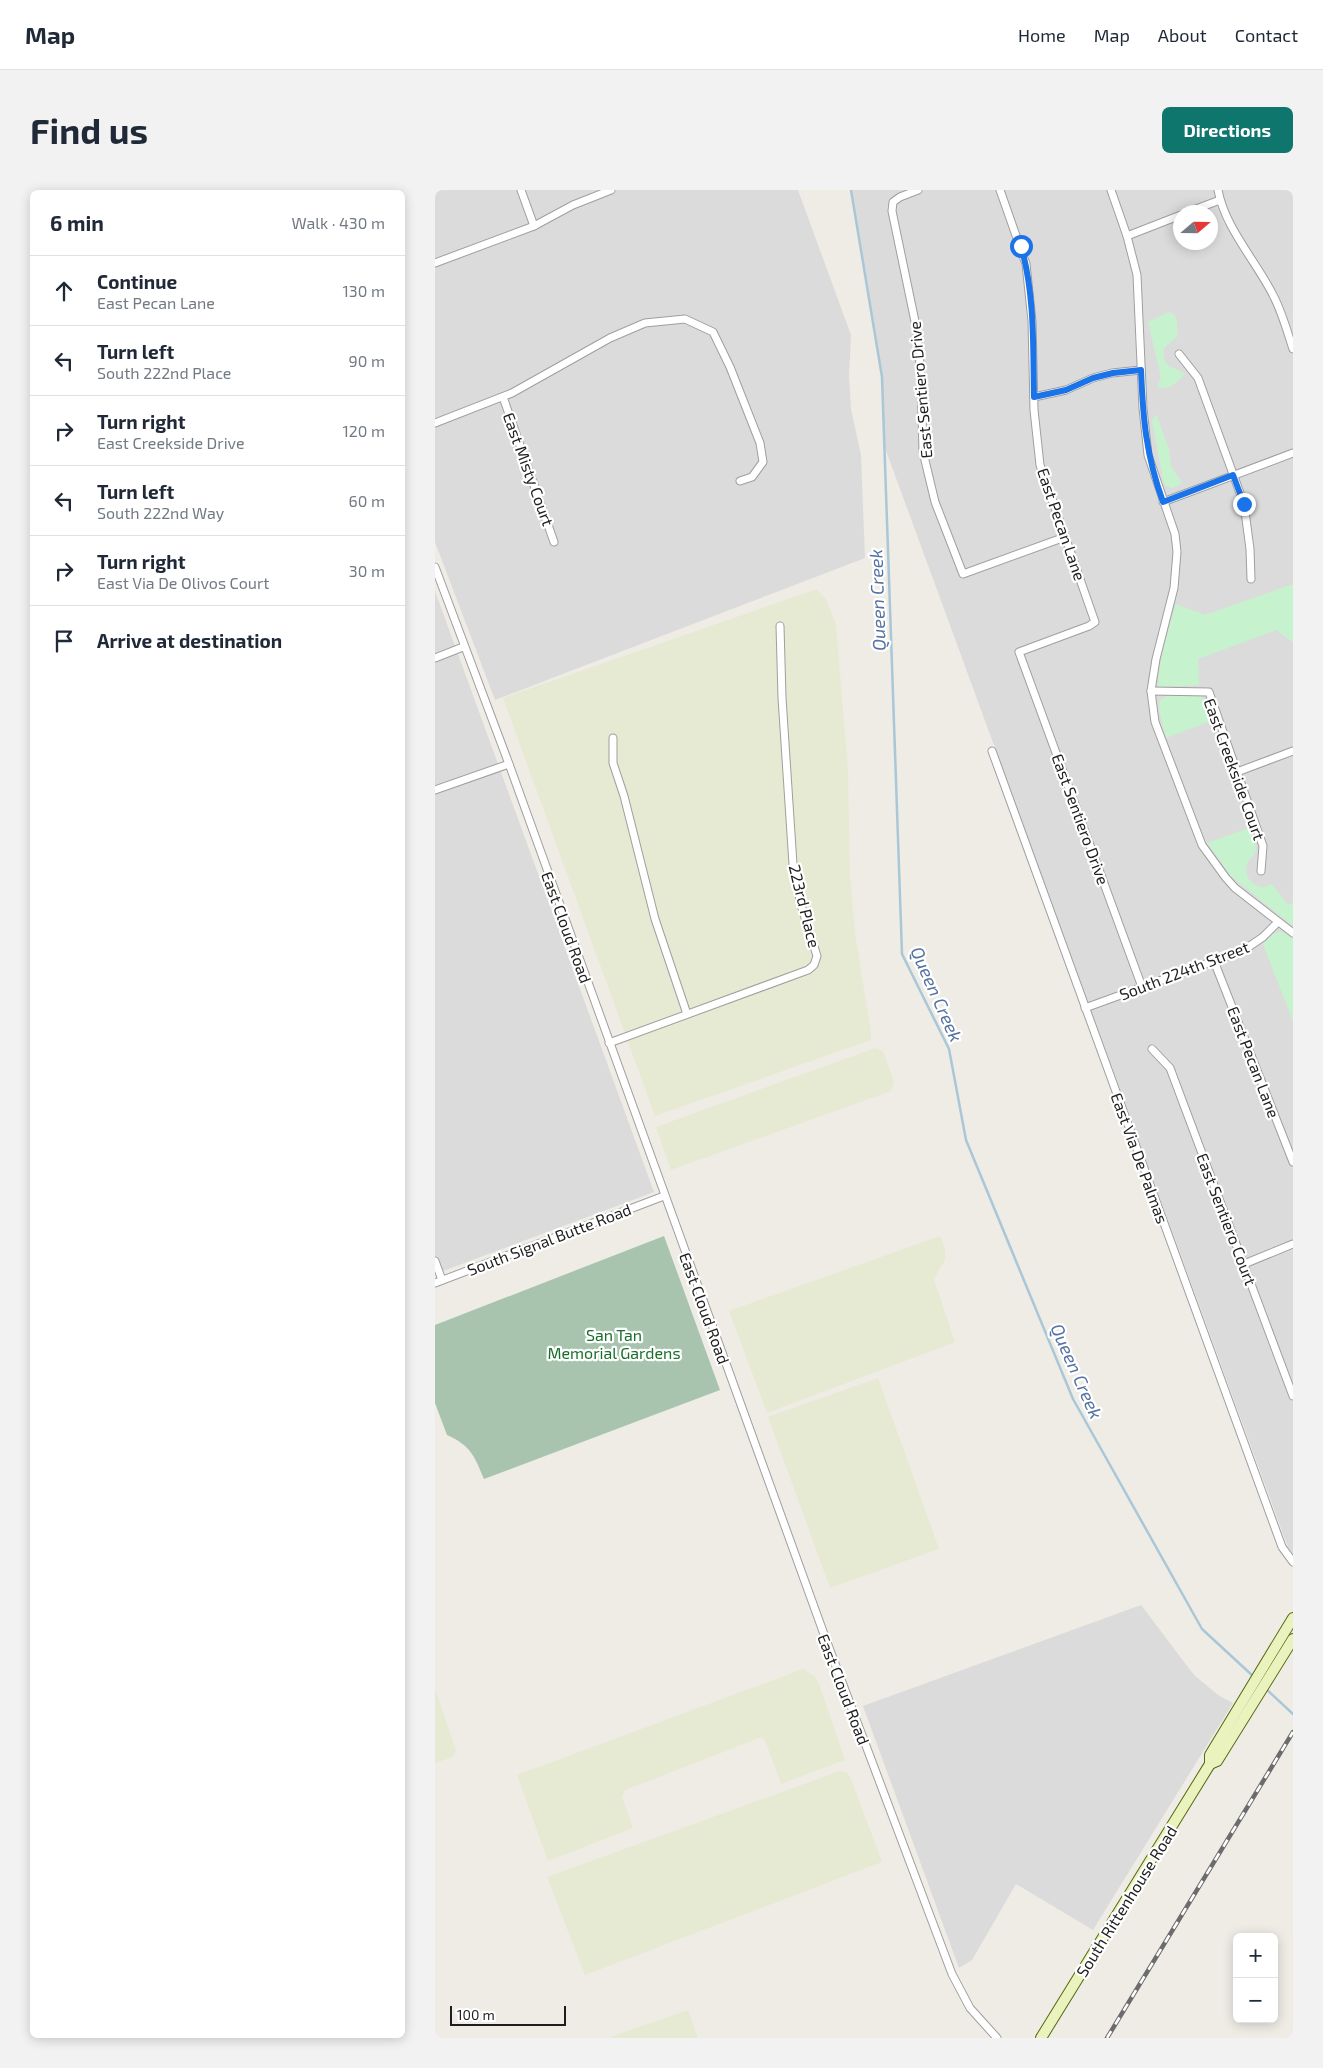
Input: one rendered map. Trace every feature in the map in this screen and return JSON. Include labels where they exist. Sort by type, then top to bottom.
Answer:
[{"type":"main road","name":"South Rittenhouse Road","points":[[1041,2038],[1210,1764],[1217,1760],[1248,1702],[1288,1640],[1293,1618]]},
{"type":"street","points":[[521,190],[534,226]]},
{"type":"street","points":[[435,263],[534,226],[573,205],[611,190]]},
{"type":"street","name":"East Sentiero Drive","points":[[918,190],[893,202],[892,211],[917,331],[921,376],[923,452],[935,502],[963,574],[1065,537]]},
{"type":"street","name":"East Pecan Lane","points":[[1000,190],[1026,264],[1030,294],[1034,410],[1040,465],[1095,622],[1089,626],[1019,652]]},
{"type":"street","points":[[1111,190],[1127,236],[1137,275],[1141,370],[1147,447],[1163,502],[1175,534],[1177,570],[1175,588],[1156,660],[1151,691],[1155,722],[1196,835],[1202,845],[1235,888],[1293,933]]},
{"type":"street","points":[[1218,190],[1220,200],[1232,224],[1274,296],[1293,349]]},
{"type":"street","points":[[1207,205],[1220,200]]},
{"type":"street","points":[[1127,236],[1173,219]]},
{"type":"street","points":[[435,423],[503,397],[610,338],[645,323],[685,319],[713,332],[730,367],[760,443],[763,462],[752,477],[740,481]]},
{"type":"street","points":[[1179,354],[1198,378],[1244,504],[1250,550],[1251,579]]},
{"type":"street","points":[[1034,397],[1066,390],[1093,378],[1113,373],[1141,370]]},
{"type":"street","name":"East Misty Court","points":[[503,397],[554,542]]},
{"type":"street","points":[[1163,502],[1293,453]]},
{"type":"street","name":"East Cloud Road","points":[[435,567],[463,647],[509,764],[828,1646],[952,1974],[970,2008],[997,2038]]},
{"type":"street","name":"223rd Place","points":[[609,1043],[808,970],[814,965],[817,956],[801,905],[793,864],[782,698],[780,626]]},
{"type":"street","points":[[435,658],[463,647]]},
{"type":"street","name":"East Sentiero Drive","points":[[1019,652],[1142,987]]},
{"type":"street","name":"East Creekside Court","points":[[1151,691],[1209,692],[1263,846],[1261,871]]},
{"type":"street","points":[[613,738],[613,763],[624,796],[655,919],[687,1014]]},
{"type":"street","name":"East Via De Palmas","points":[[992,751],[1282,1547],[1293,1562]]},
{"type":"street","points":[[1237,772],[1293,751]]},
{"type":"street","points":[[435,790],[509,764]]},
{"type":"street","name":"South 224th Street","points":[[1085,1008],[1250,946],[1263,937],[1278,922]]},
{"type":"street","name":"East Pecan Lane","points":[[1214,961],[1293,1162]]},
{"type":"street","name":"East Sentiero Court","points":[[1152,1049],[1170,1068],[1293,1396]]},
{"type":"street","name":"South Signal Butte Road","points":[[439,1281],[664,1196]]},
{"type":"street","points":[[1244,1264],[1293,1244]]},
{"type":"street","points":[[435,1260],[439,1281]]},
{"type":"shaded area","points":[[435,190],[798,190],[851,335],[849,376],[851,409],[861,455],[865,558],[495,700],[435,542]]},
{"type":"shaded area","points":[[851,190],[1293,190],[1293,1561],[885,448],[882,377]]},
{"type":"shaded area","points":[[435,591],[654,1192],[435,1274]]},
{"type":"shaded area","points":[[1141,1605],[1194,1675],[1218,1695],[1233,1703],[1093,1930],[1016,1884],[972,1960],[959,1968],[863,1706]]},
{"type":"green space","points":[[1169,312],[1175,316],[1178,336],[1164,348],[1164,359],[1172,367],[1185,373],[1173,385],[1161,388],[1157,387],[1161,377],[1148,322]]},
{"type":"green space","points":[[1156,414],[1169,449],[1171,466],[1182,483],[1173,488],[1164,485],[1152,420]]},
{"type":"green space","points":[[1293,584],[1293,642],[1276,630],[1198,659],[1199,685],[1158,687],[1162,655],[1176,604],[1205,615]]},
{"type":"green space","points":[[817,589],[827,601],[836,625],[848,770],[850,878],[855,933],[871,1040],[655,1116],[503,698]]},
{"type":"green space","points":[[1199,695],[1206,700],[1213,720],[1166,738],[1159,710],[1160,700],[1167,696]]},
{"type":"green space","points":[[1249,828],[1256,850],[1247,863],[1246,870],[1248,876],[1251,882],[1259,887],[1272,884],[1288,905],[1293,903],[1293,926],[1231,876],[1207,843]]},
{"type":"green space","points":[[1281,931],[1293,938],[1293,1021],[1263,944],[1273,934]]},
{"type":"green space","points":[[875,1048],[883,1051],[894,1082],[891,1091],[671,1170],[656,1127]]},
{"type":"green space","name":"San Tan Memorial Gardens","points":[[664,1236],[720,1390],[484,1479],[467,1447],[447,1435],[435,1403],[435,1325]]},
{"type":"green space","points":[[940,1236],[945,1248],[945,1260],[934,1279],[955,1342],[767,1413],[729,1311]]},
{"type":"green space","points":[[878,1378],[939,1549],[830,1588],[768,1417]]},
{"type":"green space","points":[[803,1669],[815,1677],[819,1684],[845,1760],[781,1784],[762,1737],[625,1790],[622,1797],[633,1828],[548,1861],[517,1775]]},
{"type":"green space","points":[[435,1689],[456,1750],[453,1757],[435,1763]]},
{"type":"green space","points":[[840,1771],[847,1772],[851,1779],[882,1862],[585,1975],[547,1877]]},
{"type":"green space","points":[[688,2010],[698,2038],[610,2038],[610,2037]]},
{"type":"waterway","name":"Queen Creek","points":[[851,190],[882,377],[902,954],[949,1049],[966,1140],[1073,1399],[1202,1629],[1254,1677]]},
{"type":"waterway","name":"Queen Creek","points":[[1265,1688],[1293,1714]]},
{"type":"railway","points":[[1107,2038],[1293,1732]]},
{"type":"route","points":[[1021,246],[1026,264],[1030,294],[1034,397],[1066,390],[1093,378],[1113,373],[1141,370],[1145,432],[1149,455],[1163,502],[1233,475],[1244,504]]}]
